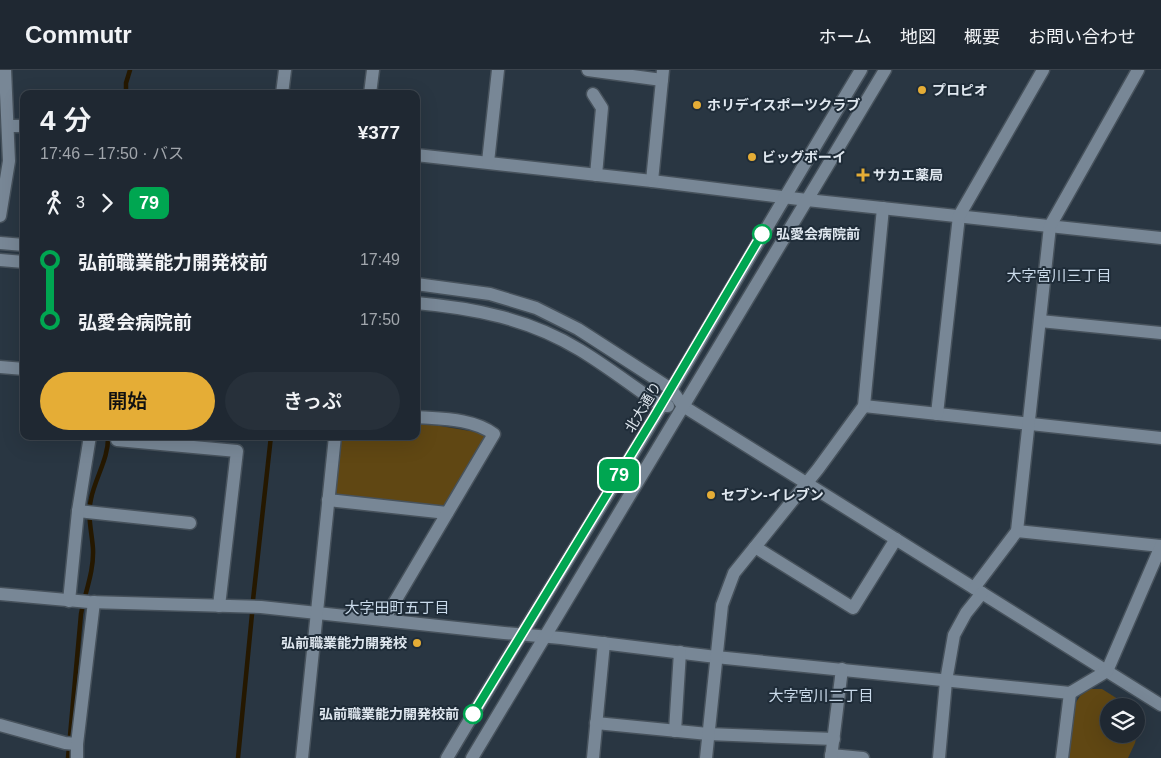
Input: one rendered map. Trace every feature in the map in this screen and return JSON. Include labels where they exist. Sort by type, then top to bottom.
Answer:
[{"type":"street","points":[[0,216],[9,160],[5,70]]},
{"type":"street","points":[[282,90],[284,70]]},
{"type":"street","points":[[370,90],[373,70]]},
{"type":"street","points":[[488,162],[498,70]]},
{"type":"street","points":[[588,70],[663,75],[652,181]]},
{"type":"street","name":"北大通り","points":[[447,758],[661,406],[861,70]]},
{"type":"street","points":[[472,758],[885,70]]},
{"type":"street","points":[[937,414],[959,216],[1043,70]]},
{"type":"street","points":[[939,758],[946,681],[954,635],[978,590],[1017,531],[1050,226],[1138,70]]},
{"type":"street","points":[[593,94],[602,108],[596,175]]},
{"type":"street","points":[[8,126],[20,126]]},
{"type":"street","points":[[420,155],[652,181],[784,198],[1161,238]]},
{"type":"street","points":[[706,758],[722,605],[734,573],[806,483],[864,406],[883,208]]},
{"type":"street","points":[[0,243],[20,245]]},
{"type":"street","points":[[0,260],[20,262]]},
{"type":"street","points":[[420,285],[490,294],[536,308],[578,329],[671,389],[683,406],[1161,704]]},
{"type":"street","points":[[420,303],[450,306],[516,320],[544,331],[579,349],[661,406],[683,406]]},
{"type":"street","points":[[1040,321],[1161,333]]},
{"type":"street","points":[[0,367],[20,369]]},
{"type":"street","points":[[864,406],[1161,438]]},
{"type":"street","points":[[384,620],[494,434],[484,427],[464,421],[420,417]]},
{"type":"street","points":[[78,758],[71,743],[83,601],[78,511],[89,440]]},
{"type":"street","points":[[117,440],[237,451],[219,606]]},
{"type":"street","points":[[302,758],[335,440]]},
{"type":"street","points":[[328,500],[447,513]]},
{"type":"street","points":[[78,511],[190,523]]},
{"type":"street","points":[[0,594],[83,601],[261,606],[544,636],[716,657],[1070,693],[1106,670],[1161,546],[1017,531]]},
{"type":"street","points":[[755,547],[853,608],[896,539]]},
{"type":"street","points":[[593,758],[604,643]]},
{"type":"street","points":[[675,731],[680,652]]},
{"type":"street","points":[[842,669],[831,756],[862,758]]},
{"type":"street","points":[[1062,758],[1070,693]]},
{"type":"street","points":[[596,723],[708,734],[834,739]]},
{"type":"street","points":[[0,725],[71,743]]},
{"type":"shaded area","points":[[420,423],[482,433],[485,438],[446,504],[439,507],[340,498],[336,493],[342,440],[420,440]]},
{"type":"shaded area","points":[[1090,689],[1102,689],[1116,698],[1100,698],[1100,743],[1135,743],[1128,758],[1068,758],[1073,707],[1080,696]]},
{"type":"waterway","points":[[126,90],[130,70]]},
{"type":"waterway","points":[[68,758],[81,614],[91,574],[93,557],[90,505],[108,440]]},
{"type":"waterway","points":[[253,600],[271,440]]},
{"type":"waterway","points":[[238,758],[252,614]]},
{"type":"bus line","name":"79","points":[[473,714],[654,417],[762,234]]},
{"type":"place","name":"プロピオ","points":[[922,90]]},
{"type":"place","name":"ホリデイスポーツクラブ","points":[[697,105]]},
{"type":"place","name":"ビッグボーイ","points":[[752,157]]},
{"type":"place","name":"サカエ薬局","points":[[863,175]]},
{"type":"place","name":"弘愛会病院前","points":[[762,234]]},
{"type":"place","name":"セブン-イレブン","points":[[711,495]]},
{"type":"place","name":"弘前職業能力開発校","points":[[417,643]]},
{"type":"place","name":"弘前職業能力開発校前","points":[[473,714]]},
{"type":"district","name":"大字宮川三丁目","points":[[1059,275]]},
{"type":"district","name":"大字田町五丁目","points":[[397,607]]},
{"type":"district","name":"大字宮川二丁目","points":[[821,695]]}]
